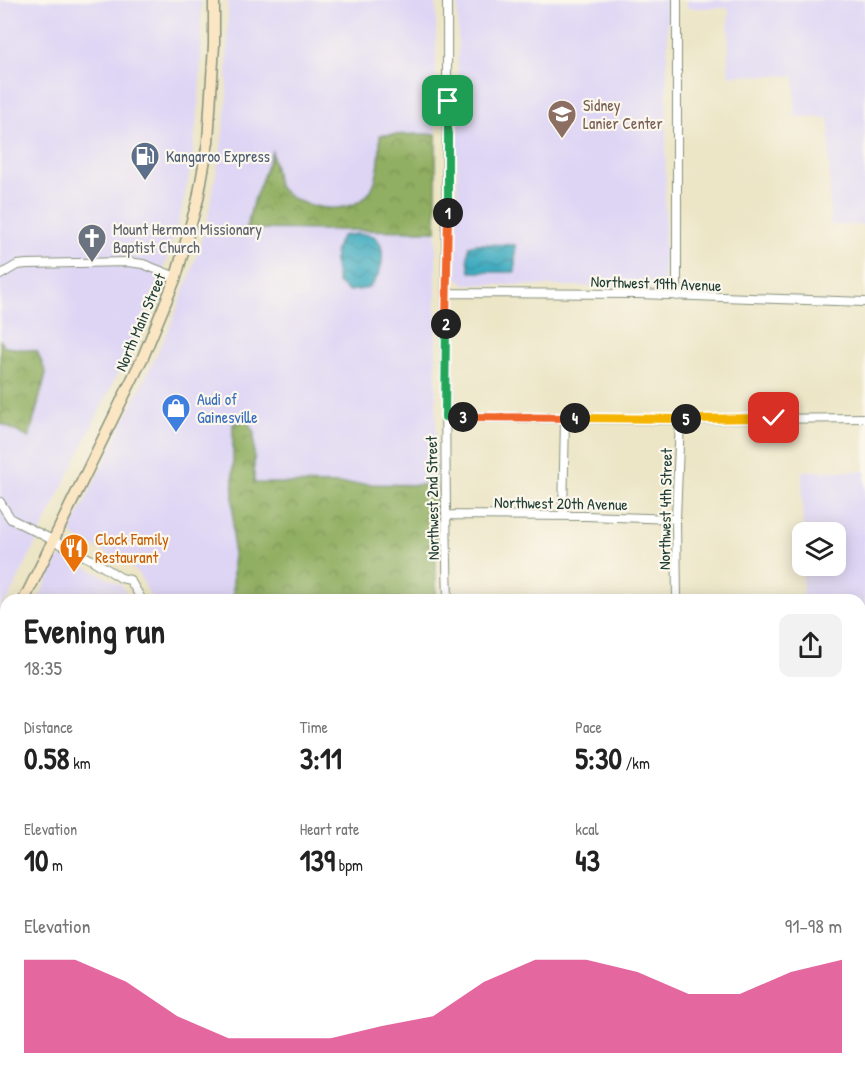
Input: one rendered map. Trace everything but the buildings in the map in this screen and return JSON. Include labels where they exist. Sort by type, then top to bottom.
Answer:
[{"type":"main road","name":"North Main Street","points":[[27,594],[143,357],[176,277],[198,199],[208,142],[214,45],[214,0]]},
{"type":"street","name":"Northwest 2nd Street","points":[[447,0],[445,417],[448,594]]},
{"type":"street","points":[[677,0],[677,296]]},
{"type":"street","points":[[0,275],[17,266],[27,264],[128,262],[143,264],[176,277]]},
{"type":"street","name":"Northwest 19th Avenue","points":[[447,294],[677,296],[865,302]]},
{"type":"street","points":[[445,417],[865,418]]},
{"type":"street","points":[[563,516],[565,418]]},
{"type":"street","name":"Northwest 4th Street","points":[[677,594],[676,519],[680,419]]},
{"type":"street","points":[[0,502],[11,519],[94,561],[121,578],[130,580],[138,594]]},
{"type":"street","name":"Northwest 20th Avenue","points":[[446,515],[676,519]]},
{"type":"shaded area","points":[[0,0],[201,0],[199,102],[191,167],[181,213],[166,263],[129,350],[11,594],[0,594]]},
{"type":"shaded area","points":[[228,0],[436,0],[436,594],[149,594],[140,575],[124,562],[74,537],[72,533],[72,528],[170,327],[191,273],[207,221],[221,148],[227,101]]},
{"type":"shaded area","name":"Sidney Lanier Center","points":[[458,0],[668,0],[664,288],[465,284],[457,277]]},
{"type":"shaded area","points":[[687,0],[865,0],[865,225],[830,225],[829,118],[795,117],[795,76],[728,75],[729,8],[687,8]]},
{"type":"shaded area","points":[[802,471],[865,471],[865,594],[803,594],[803,576],[846,576],[846,522],[803,522]]},
{"type":"shaded area","points":[[61,557],[68,558],[121,585],[126,594],[41,594]]},
{"type":"green space","points":[[436,134],[436,231],[246,229],[272,152],[278,186],[289,196],[324,208],[344,207],[362,200],[373,187],[379,165],[380,135]]},
{"type":"green space","points":[[0,340],[5,347],[37,351],[46,373],[29,438],[0,423]]},
{"type":"green space","points":[[246,419],[254,433],[254,483],[436,485],[436,594],[233,594],[233,424]]},
{"type":"water","points":[[356,234],[375,237],[382,249],[382,264],[376,279],[367,288],[348,291],[338,283],[335,253],[342,236]]},
{"type":"water","points":[[476,244],[515,245],[515,272],[470,272],[469,246]]},
{"type":"place","name":"Sidney Lanier Center","points":[[562,140]]},
{"type":"place","name":"Kangaroo Express","points":[[145,182]]},
{"type":"place","name":"Mount Hermon Missionary Baptist Church","points":[[92,264]]},
{"type":"place","name":"Audi of Gainesville","points":[[176,434]]},
{"type":"place","name":"Clock Family Restaurant","points":[[74,574]]},
{"type":"route","points":[[448,101],[445,417],[664,420],[774,418]]}]
